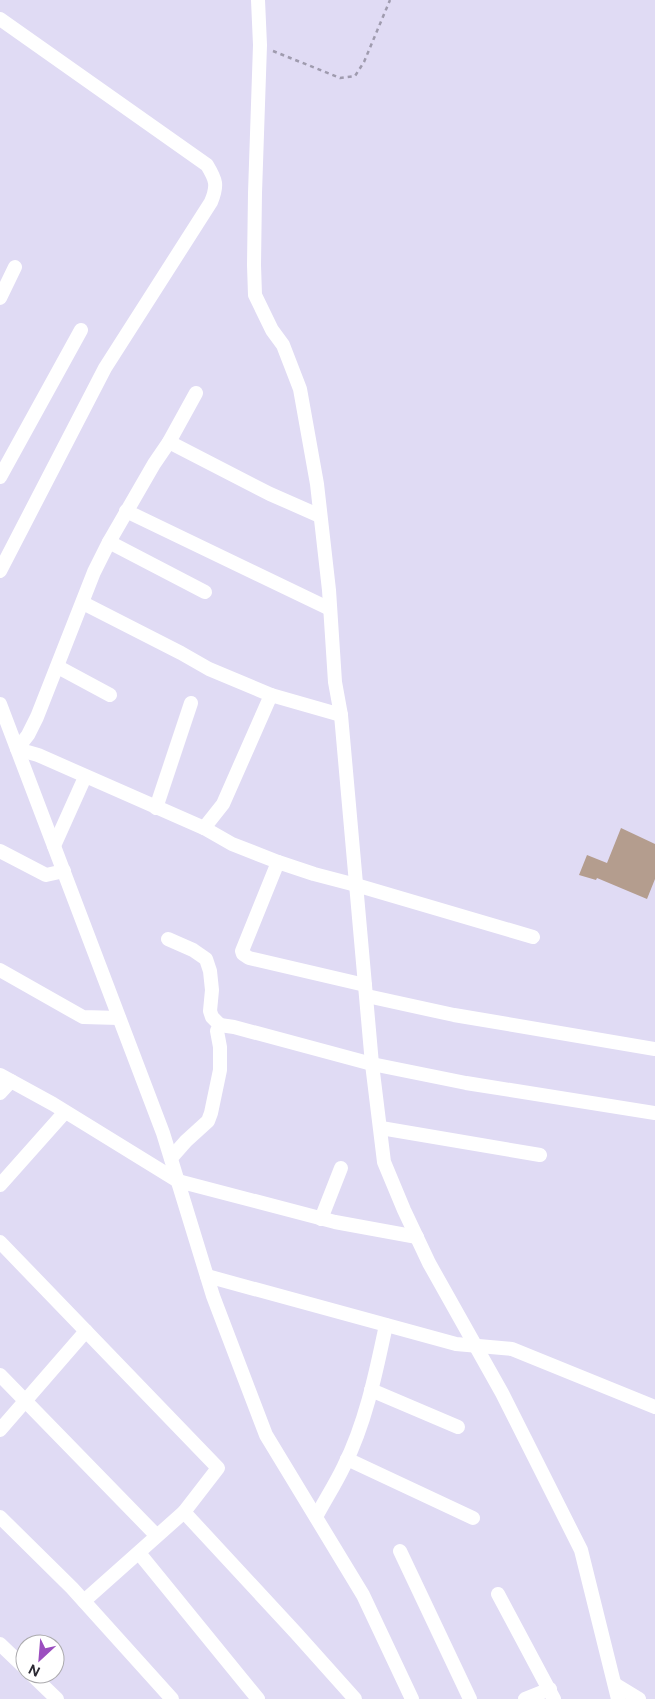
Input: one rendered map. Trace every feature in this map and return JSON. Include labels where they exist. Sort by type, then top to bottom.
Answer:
[{"type":"street","points":[[258,0],[260,46],[255,192],[255,295],[272,330],[282,345],[300,389],[312,457],[330,610],[335,682],[341,715],[372,1064],[384,1162],[429,1263],[476,1346],[581,1550],[617,1692],[639,1699]]},
{"type":"street","points":[[0,19],[207,165],[215,178],[216,190],[211,202],[104,368],[0,571]]},
{"type":"street","points":[[0,298],[15,267]]},
{"type":"street","points":[[0,477],[81,330]]},
{"type":"street","points":[[17,748],[28,735],[58,667],[94,572],[108,542],[169,442],[196,393]]},
{"type":"street","points":[[169,442],[270,494],[320,516]]},
{"type":"street","points":[[126,511],[330,610]]},
{"type":"street","points":[[108,542],[205,592]]},
{"type":"street","points":[[83,604],[210,669],[271,695],[341,715]]},
{"type":"street","points":[[58,667],[110,695]]},
{"type":"street","points":[[204,828],[223,804],[271,695]]},
{"type":"street","points":[[156,808],[191,703]]},
{"type":"street","points":[[0,704],[163,1133],[213,1296],[266,1434],[363,1594],[412,1699]]},
{"type":"street","points":[[17,748],[38,755],[204,828],[232,844],[278,862],[532,937]]},
{"type":"street","points":[[54,846],[85,777]]},
{"type":"street","points":[[0,851],[46,875],[64,871]]},
{"type":"street","points":[[278,862],[242,951],[249,958],[454,1015],[655,1050]]},
{"type":"street","points":[[168,939],[193,950],[206,959],[210,971],[212,990],[210,1011],[212,1017],[220,1025],[234,1027],[372,1064],[466,1083],[655,1113]]},
{"type":"street","points":[[0,970],[83,1017],[119,1018]]},
{"type":"street","points":[[171,1158],[208,1121],[211,1113],[220,1070],[220,1047],[217,1031],[220,1025]]},
{"type":"street","points":[[0,1092],[6,1078],[178,1181],[321,1218],[416,1237]]},
{"type":"street","points":[[0,1185],[65,1112]]},
{"type":"street","points":[[381,1128],[540,1155]]},
{"type":"street","points":[[321,1218],[341,1168]]},
{"type":"street","points":[[0,1242],[218,1468],[184,1512],[84,1601]]},
{"type":"street","points":[[208,1276],[456,1344],[512,1349],[655,1407]]},
{"type":"street","points":[[316,1517],[347,1460],[367,1406],[386,1325]]},
{"type":"street","points":[[0,1430],[24,1400],[86,1331]]},
{"type":"street","points":[[0,1375],[156,1535]]},
{"type":"street","points":[[371,1390],[458,1426]]},
{"type":"street","points":[[347,1460],[473,1518]]},
{"type":"street","points":[[184,1512],[296,1633],[353,1698]]},
{"type":"street","points":[[0,1517],[84,1601],[172,1699]]},
{"type":"street","points":[[400,1551],[470,1699]]},
{"type":"street","points":[[139,1553],[258,1699]]},
{"type":"street","points":[[498,1594],[552,1694],[525,1699]]},
{"type":"street","points":[[0,1644],[15,1658]]},
{"type":"street","points":[[41,1684],[57,1699]]},
{"type":"path","points":[[260,46],[340,78],[355,76],[364,62],[390,0]]},
{"type":"building","points":[[621,828],[655,844],[655,879],[647,899],[597,878],[596,880],[579,875],[587,855],[607,863]]}]
